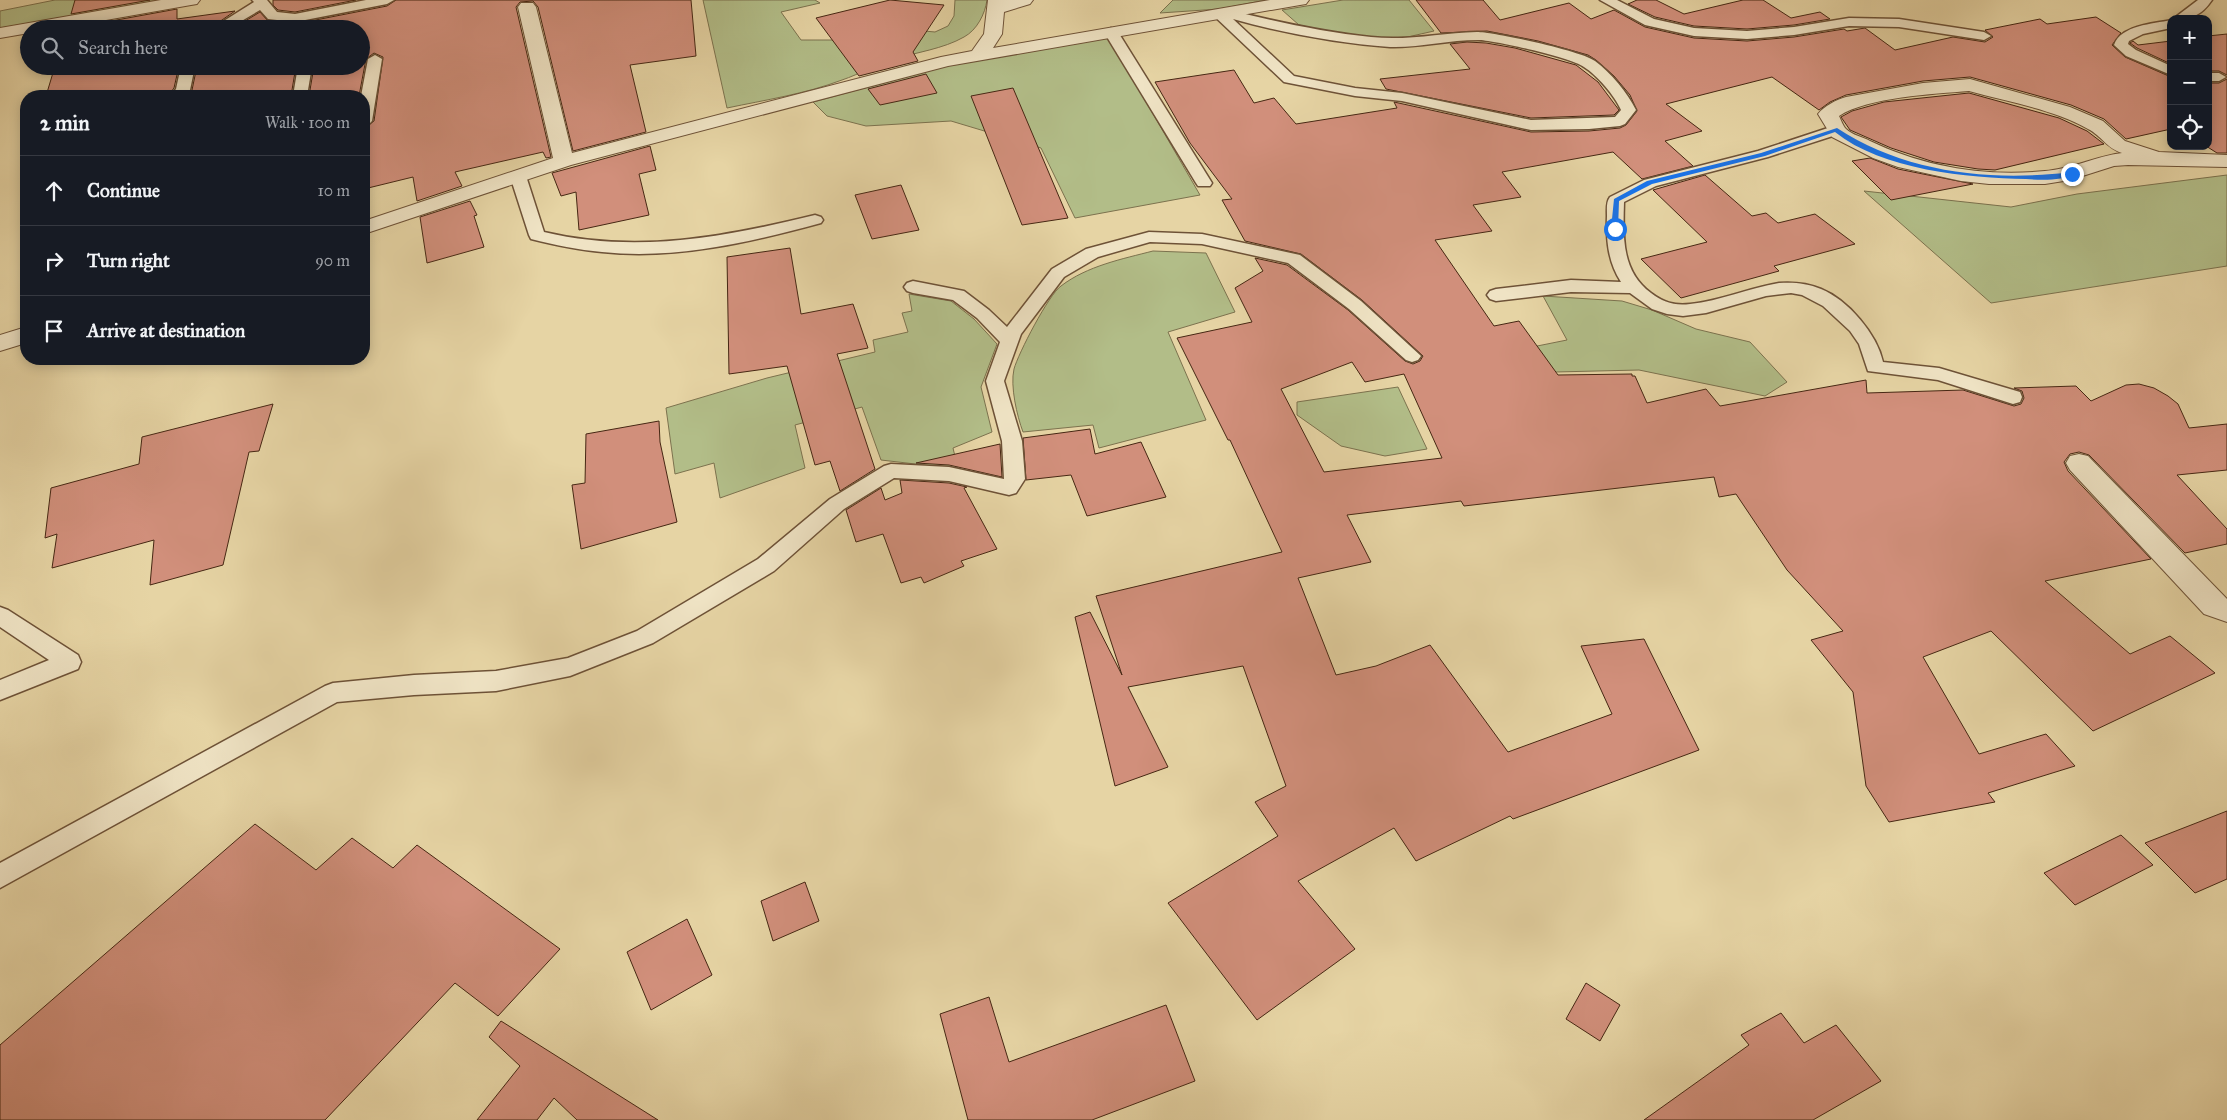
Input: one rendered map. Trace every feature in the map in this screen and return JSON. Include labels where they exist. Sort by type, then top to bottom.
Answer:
[{"type":"street","points":[[79,20],[191,0]]},
{"type":"street","points":[[979,54],[993,34],[998,4],[1024,0]]},
{"type":"street","points":[[370,226],[564,161],[979,54],[1300,0]]},
{"type":"street","points":[[527,7],[564,161]]},
{"type":"street","points":[[0,34],[20,30]]},
{"type":"street","points":[[2156,158],[2118,145],[2096,125],[2063,111],[1970,85],[1923,89],[1846,103],[1828,114],[1838,132],[1874,152],[1920,166],[1979,177],[2039,178],[2072,174],[2112,160],[2156,158],[2198,162],[2227,161]]},
{"type":"street","points":[[0,343],[20,338]]},
{"type":"street","points":[[2079,464],[2214,606],[2227,611]]},
{"type":"lane","points":[[232,20],[260,2],[273,16],[295,18],[387,0]]},
{"type":"lane","points":[[1607,0],[1650,22],[1694,32],[1747,35],[1794,31],[1848,22],[1900,22],[1984,36]]},
{"type":"lane","points":[[2187,15],[2202,6],[2205,0]]},
{"type":"lane","points":[[1222,13],[1265,24],[1370,41],[1400,43],[1480,36],[1559,52],[1589,63],[1623,98],[1629,110],[1620,121],[1589,124],[1531,125],[1410,99],[1355,92],[1289,79],[1222,13]]},
{"type":"lane","points":[[2167,25],[2139,31],[2123,39],[2121,45],[2130,53],[2167,69]]},
{"type":"lane","points":[[1111,32],[1204,183]]},
{"type":"lane","points":[[370,90],[375,59]]},
{"type":"lane","points":[[183,90],[186,75]]},
{"type":"lane","points":[[301,90],[304,75]]},
{"type":"lane","points":[[1837,130],[1763,154],[1650,183],[1616,200],[1615,229],[1620,265],[1635,288],[1645,299],[1674,310],[1705,307],[1782,288],[1802,289],[1824,297],[1853,322],[1871,346],[1875,367],[1939,374],[2013,396]]},
{"type":"lane","points":[[518,176],[537,234],[561,243],[654,248],[766,234],[815,220]]},
{"type":"lane","points":[[0,876],[332,693],[496,680],[570,667],[645,637],[766,565],[836,504],[891,471],[949,474],[1009,488],[1015,479],[1012,441],[995,381],[1009,340],[1012,333],[1058,273],[1092,254],[1150,237],[1202,239],[1294,259],[1355,305],[1412,356]]},
{"type":"lane","points":[[1496,295],[1571,286],[1635,288]]},
{"type":"lane","points":[[913,287],[958,295],[983,314],[1009,340]]},
{"type":"lane","points":[[0,616],[70,662],[0,690]]},
{"type":"green space","points":[[55,0],[164,0],[47,20],[20,20],[20,25],[0,28],[0,11]]},
{"type":"green space","points":[[703,0],[815,0],[820,3],[781,12],[801,40],[835,40],[902,29],[935,32],[948,26],[954,16],[955,0],[987,0],[982,16],[973,30],[956,41],[888,61],[828,85],[727,108]]},
{"type":"green space","points":[[1173,0],[1266,0],[1219,9],[1160,13]]},
{"type":"green space","points":[[1343,0],[1409,0],[1434,31],[1403,38],[1379,38],[1335,33],[1299,25],[1282,10]]},
{"type":"green space","points":[[1108,36],[1200,195],[1075,218],[1041,148],[951,121],[866,126],[827,116],[813,102],[968,60]]},
{"type":"green space","points":[[2227,175],[2227,266],[1991,303],[1864,191],[2011,207],[2077,194]]},
{"type":"green space","points":[[1153,251],[1206,253],[1235,312],[1168,332],[1206,420],[1099,448],[1093,425],[1023,432],[1016,410],[1014,369],[1027,338],[1049,300],[1061,286],[1082,273],[1105,264]]},
{"type":"green space","points":[[909,294],[951,301],[974,319],[997,344],[981,387],[992,432],[953,448],[958,469],[881,460],[862,407],[795,425],[805,468],[720,498],[714,463],[675,474],[666,408],[767,378],[875,352],[873,340],[908,332],[902,313],[912,311]]},
{"type":"green space","points":[[1543,296],[1622,301],[1652,310],[1696,329],[1750,342],[1787,382],[1765,396],[1639,370],[1555,372],[1433,367],[1567,340]]},
{"type":"green space","points":[[1398,387],[1427,449],[1385,456],[1341,446],[1297,415],[1297,402]]},
{"type":"building","points":[[75,0],[150,0],[71,14]]},
{"type":"building","points":[[273,0],[356,0],[295,12],[278,10],[273,5]]},
{"type":"building","points":[[396,0],[691,0],[696,56],[630,65],[646,132],[573,151],[538,7],[533,1],[520,2],[516,7],[551,157],[546,158],[543,152],[455,172],[462,186],[417,201],[413,177],[370,188],[370,124],[374,121],[383,57],[374,53],[370,56],[370,20],[315,20],[387,6]]},
{"type":"building","points":[[890,0],[944,5],[913,52],[918,61],[859,76],[816,18]]},
{"type":"building","points":[[1416,0],[1483,0],[1500,20],[1569,3],[1591,19],[1614,10],[1645,27],[1694,38],[1747,41],[1865,28],[1895,50],[1953,37],[1985,42],[1993,37],[1985,30],[2040,19],[2047,24],[2096,17],[2121,33],[2112,45],[2125,57],[2167,75],[2167,130],[2126,139],[2104,119],[2071,105],[1970,77],[1923,81],[1846,95],[1830,102],[1819,110],[1772,77],[1666,104],[1702,131],[1665,141],[1693,166],[1642,179],[1613,152],[1502,172],[1521,197],[1473,205],[1492,231],[1435,240],[1494,326],[1519,321],[1558,375],[1632,374],[1632,376],[1635,376],[1647,403],[1706,389],[1720,406],[1866,380],[1867,393],[1963,390],[2014,406],[2021,404],[2024,398],[2022,391],[2014,388],[2076,386],[2091,401],[2126,385],[2139,384],[2154,388],[2178,404],[2189,428],[2227,424],[2227,470],[2177,475],[2227,529],[2227,544],[2185,553],[2089,455],[2079,452],[2070,454],[2064,462],[2068,471],[2151,559],[2045,581],[2130,654],[2170,636],[2215,673],[2093,731],[1991,631],[1923,657],[1979,754],[2046,734],[2075,766],[1988,793],[1995,802],[1889,822],[1866,786],[1853,692],[1811,640],[1843,631],[1787,570],[1736,494],[1719,497],[1714,477],[1464,506],[1461,501],[1347,515],[1371,562],[1298,578],[1336,675],[1376,666],[1430,645],[1508,752],[1612,714],[1581,646],[1644,639],[1699,750],[1513,819],[1510,816],[1416,861],[1394,828],[1298,881],[1355,949],[1257,1020],[1168,903],[1278,836],[1255,802],[1286,786],[1243,666],[1128,687],[1168,767],[1115,786],[1075,617],[1090,612],[1122,675],[1096,596],[1282,552],[1230,440],[1228,440],[1177,338],[1252,322],[1235,288],[1263,271],[1255,258],[1287,265],[1348,310],[1405,361],[1413,364],[1420,361],[1423,356],[1362,300],[1301,254],[1245,241],[1222,200],[1232,199],[1190,143],[1155,82],[1234,70],[1254,103],[1274,98],[1296,124],[1397,108],[1394,102],[1531,132],[1589,131],[1620,128],[1626,125],[1637,111],[1630,95],[1614,76],[1588,55],[1538,41],[1487,31],[1441,33]],"holes":[[[1352,362],[1365,382],[1404,374],[1442,458],[1324,472],[1281,389]]]},
{"type":"building","points":[[1637,0],[1656,0],[1684,14],[1743,0],[1763,0],[1791,18],[1820,12],[1830,19],[1794,25],[1747,29],[1694,26],[1655,17],[1628,4]]},
{"type":"building","points":[[177,9],[177,19],[235,11],[222,20],[116,20]]},
{"type":"building","points":[[260,12],[267,20],[247,20]]},
{"type":"building","points":[[2227,34],[2227,75],[2219,71],[2212,71],[2212,36]]},
{"type":"building","points":[[2133,41],[2138,45],[2167,41],[2167,62],[2137,48],[2130,43]]},
{"type":"building","points":[[1467,42],[1515,48],[1576,65],[1598,82],[1619,110],[1614,115],[1531,118],[1386,89],[1380,79],[1470,69],[1450,44]]},
{"type":"building","points":[[926,74],[937,93],[880,105],[868,89]]},
{"type":"building","points":[[52,75],[177,75],[172,90],[48,90]]},
{"type":"building","points":[[195,75],[294,75],[292,90],[192,90]]},
{"type":"building","points":[[312,75],[363,75],[360,90],[310,90]]},
{"type":"building","points":[[2227,79],[2227,153],[2217,153],[2212,150],[2212,83],[2219,83]]},
{"type":"building","points":[[1013,88],[1068,218],[1022,225],[971,96]]},
{"type":"building","points":[[1969,93],[2059,118],[2087,131],[2104,144],[1995,170],[1978,169],[1934,162],[1891,148],[1850,130],[1841,117],[1852,111],[1884,102]]},
{"type":"building","points":[[650,146],[656,170],[639,174],[649,215],[579,230],[576,192],[561,196],[552,173]]},
{"type":"building","points":[[1870,158],[1898,169],[1973,184],[1891,200],[1852,161]]},
{"type":"building","points":[[1705,175],[1752,216],[1766,213],[1778,223],[1815,214],[1855,244],[1774,266],[1779,271],[1681,298],[1641,259],[1707,242],[1653,190]]},
{"type":"building","points":[[901,185],[919,230],[872,239],[855,195]]},
{"type":"building","points":[[470,201],[477,215],[474,216],[484,247],[427,263],[420,217]]},
{"type":"building","points":[[790,248],[801,314],[853,304],[868,348],[837,354],[875,469],[840,491],[830,461],[815,465],[787,366],[729,374],[727,257]]},
{"type":"building","points":[[273,404],[259,451],[249,452],[223,565],[150,585],[154,540],[52,568],[57,534],[45,538],[51,488],[139,464],[142,437]]},
{"type":"building","points":[[659,421],[660,442],[677,522],[581,549],[572,485],[585,483],[586,434]]},
{"type":"building","points":[[1090,429],[1095,454],[1141,442],[1166,497],[1087,516],[1071,475],[1026,480],[1023,438]]},
{"type":"building","points":[[1000,444],[1002,477],[949,465],[916,463]]},
{"type":"building","points":[[900,480],[949,483],[967,487],[964,488],[997,549],[961,561],[964,566],[924,583],[921,577],[901,583],[883,534],[856,542],[846,510],[881,488],[885,500],[902,493]]},
{"type":"building","points":[[2227,811],[2227,879],[2195,893],[2145,843]]},
{"type":"building","points":[[255,824],[316,870],[352,838],[393,868],[417,845],[560,949],[498,1016],[455,983],[325,1120],[0,1120],[0,1045]]},
{"type":"building","points":[[2121,835],[2153,865],[2075,905],[2044,873]]},
{"type":"building","points":[[805,882],[819,921],[773,941],[761,901]]},
{"type":"building","points":[[687,919],[712,975],[651,1010],[627,952]]},
{"type":"building","points":[[1586,983],[1620,1005],[1600,1041],[1566,1019]]},
{"type":"building","points":[[989,997],[1009,1062],[1166,1005],[1195,1081],[1092,1120],[968,1120],[940,1014]]},
{"type":"building","points":[[1781,1013],[1804,1043],[1836,1025],[1881,1081],[1813,1120],[1644,1120],[1749,1045],[1741,1035]]},
{"type":"building","points":[[501,1021],[658,1120],[577,1120],[554,1098],[537,1120],[477,1120],[520,1066],[489,1037]]},
{"type":"route","points":[[1615,229],[1616,200],[1650,183],[1763,154],[1837,130],[1874,152],[1920,166],[1979,177],[2039,178],[2072,174]]}]
